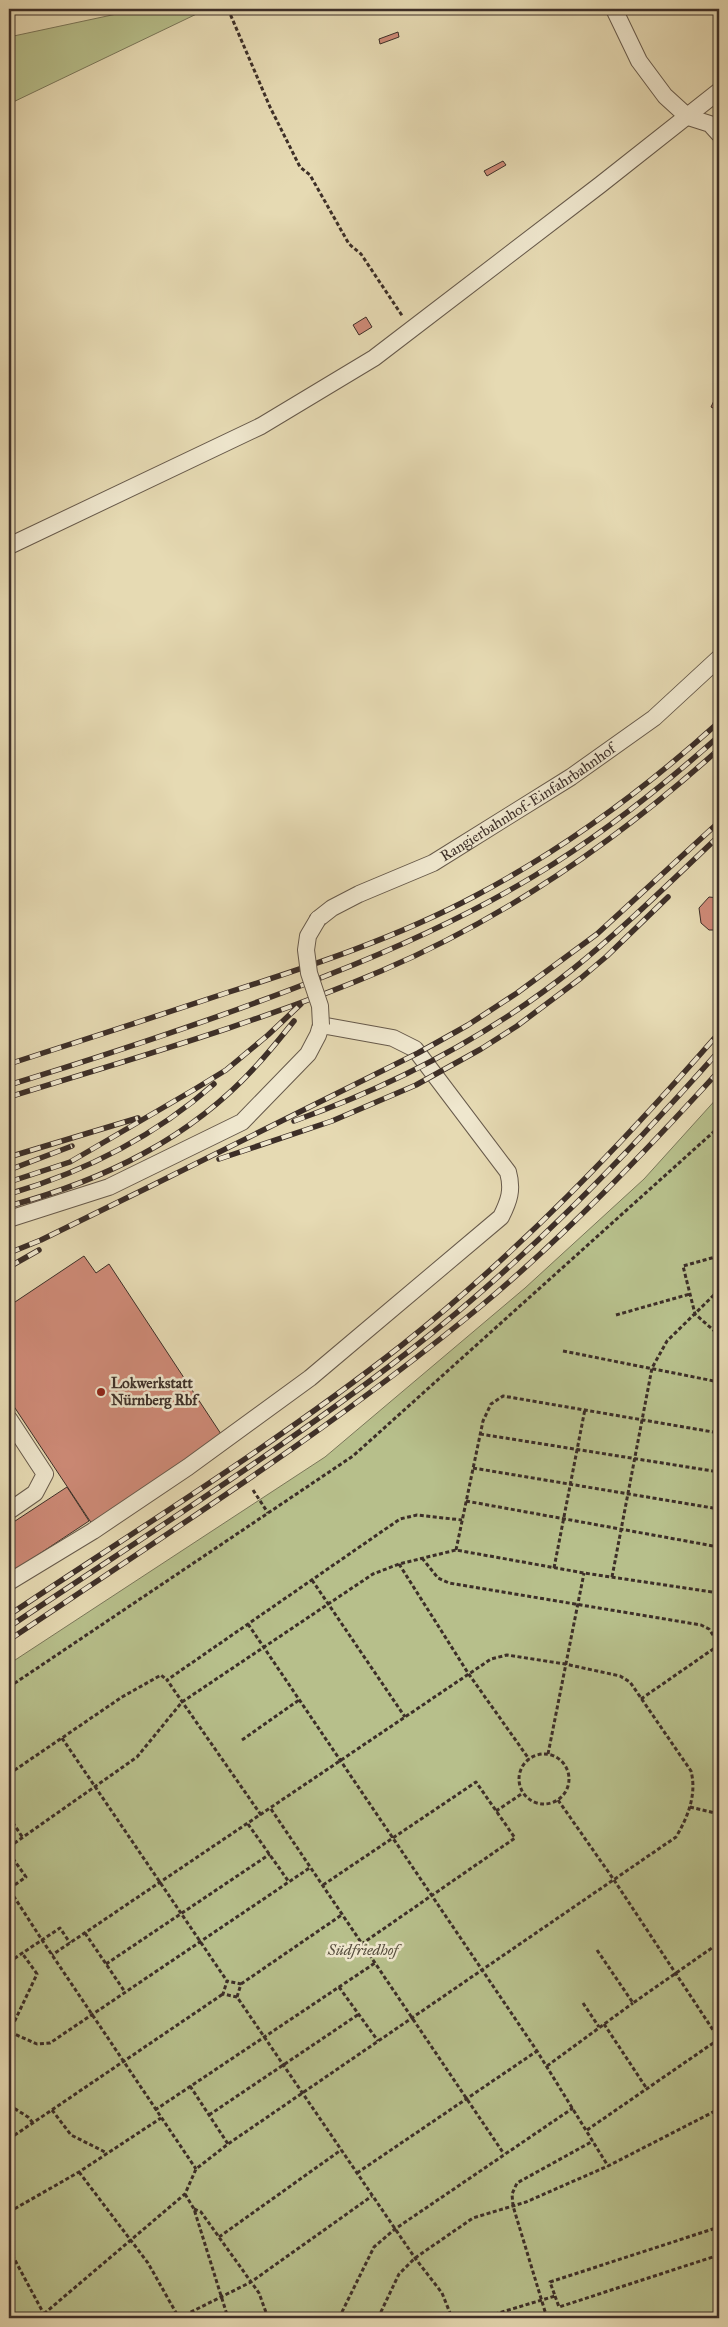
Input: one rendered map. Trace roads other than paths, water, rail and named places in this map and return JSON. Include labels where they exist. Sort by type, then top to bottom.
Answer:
[{"type":"lane","points":[[614,9],[638,61],[665,96],[688,117],[697,118],[710,124],[719,134]]},
{"type":"lane","points":[[9,546],[261,426],[374,358],[688,117],[719,90]]},
{"type":"lane","name":"Rangierbahnhof-Einfahrbahnhof","points":[[321,1025],[320,1006],[309,973],[306,950],[308,936],[318,919],[332,908],[359,894],[433,863],[572,777],[654,718],[719,658]]},
{"type":"lane","points":[[9,1219],[109,1187],[242,1122],[308,1054],[321,1025],[393,1038],[416,1049],[508,1172],[511,1195],[501,1217],[310,1378],[93,1531],[9,1582]]},
{"type":"lane","points":[[9,1419],[45,1474],[35,1493],[9,1511]]},
{"type":"railway","points":[[9,1064],[321,962],[384,938],[445,911],[508,878],[572,838],[633,794],[719,722]]},
{"type":"railway","points":[[9,1085],[209,1020],[328,975],[459,918],[559,861],[607,828],[719,736]]},
{"type":"railway","points":[[9,1097],[290,1007],[381,971],[427,950],[472,927],[559,874],[642,814],[719,749]]},
{"type":"railway","points":[[9,1253],[41,1240],[149,1187],[418,1053],[468,1025],[517,993],[597,934],[719,822]]},
{"type":"railway","points":[[294,1121],[332,1107],[405,1075],[440,1057],[508,1016],[573,969],[611,937],[719,836]]},
{"type":"railway","points":[[219,1159],[332,1121],[416,1085],[481,1049],[517,1026],[581,978],[607,956],[668,897]]},
{"type":"railway","points":[[9,1182],[70,1162],[195,1089],[226,1070],[301,1004]]},
{"type":"railway","points":[[9,1206],[44,1196],[112,1169],[144,1154],[174,1135],[203,1115],[231,1091],[262,1060],[294,1021]]},
{"type":"railway","points":[[9,1615],[258,1450],[402,1345],[487,1273],[568,1196],[645,1116],[719,1033]]},
{"type":"railway","points":[[9,1627],[261,1459],[360,1389],[450,1318],[492,1283],[571,1209],[719,1051]]},
{"type":"railway","points":[[9,1640],[249,1479],[425,1351],[481,1306],[544,1251],[604,1193],[719,1071]]},
{"type":"railway","points":[[9,1194],[64,1175],[118,1150],[168,1120],[214,1084]]},
{"type":"railway","points":[[9,1157],[138,1118]]},
{"type":"railway","points":[[9,1170],[72,1146]]},
{"type":"railway","points":[[9,1267],[39,1250]]},
{"type":"place","name":"Lokwerkstatt Nürnberg Rbf","points":[[101,1392]]},
{"type":"park label","name":"Südfriedhof","points":[[363,1950]]}]
